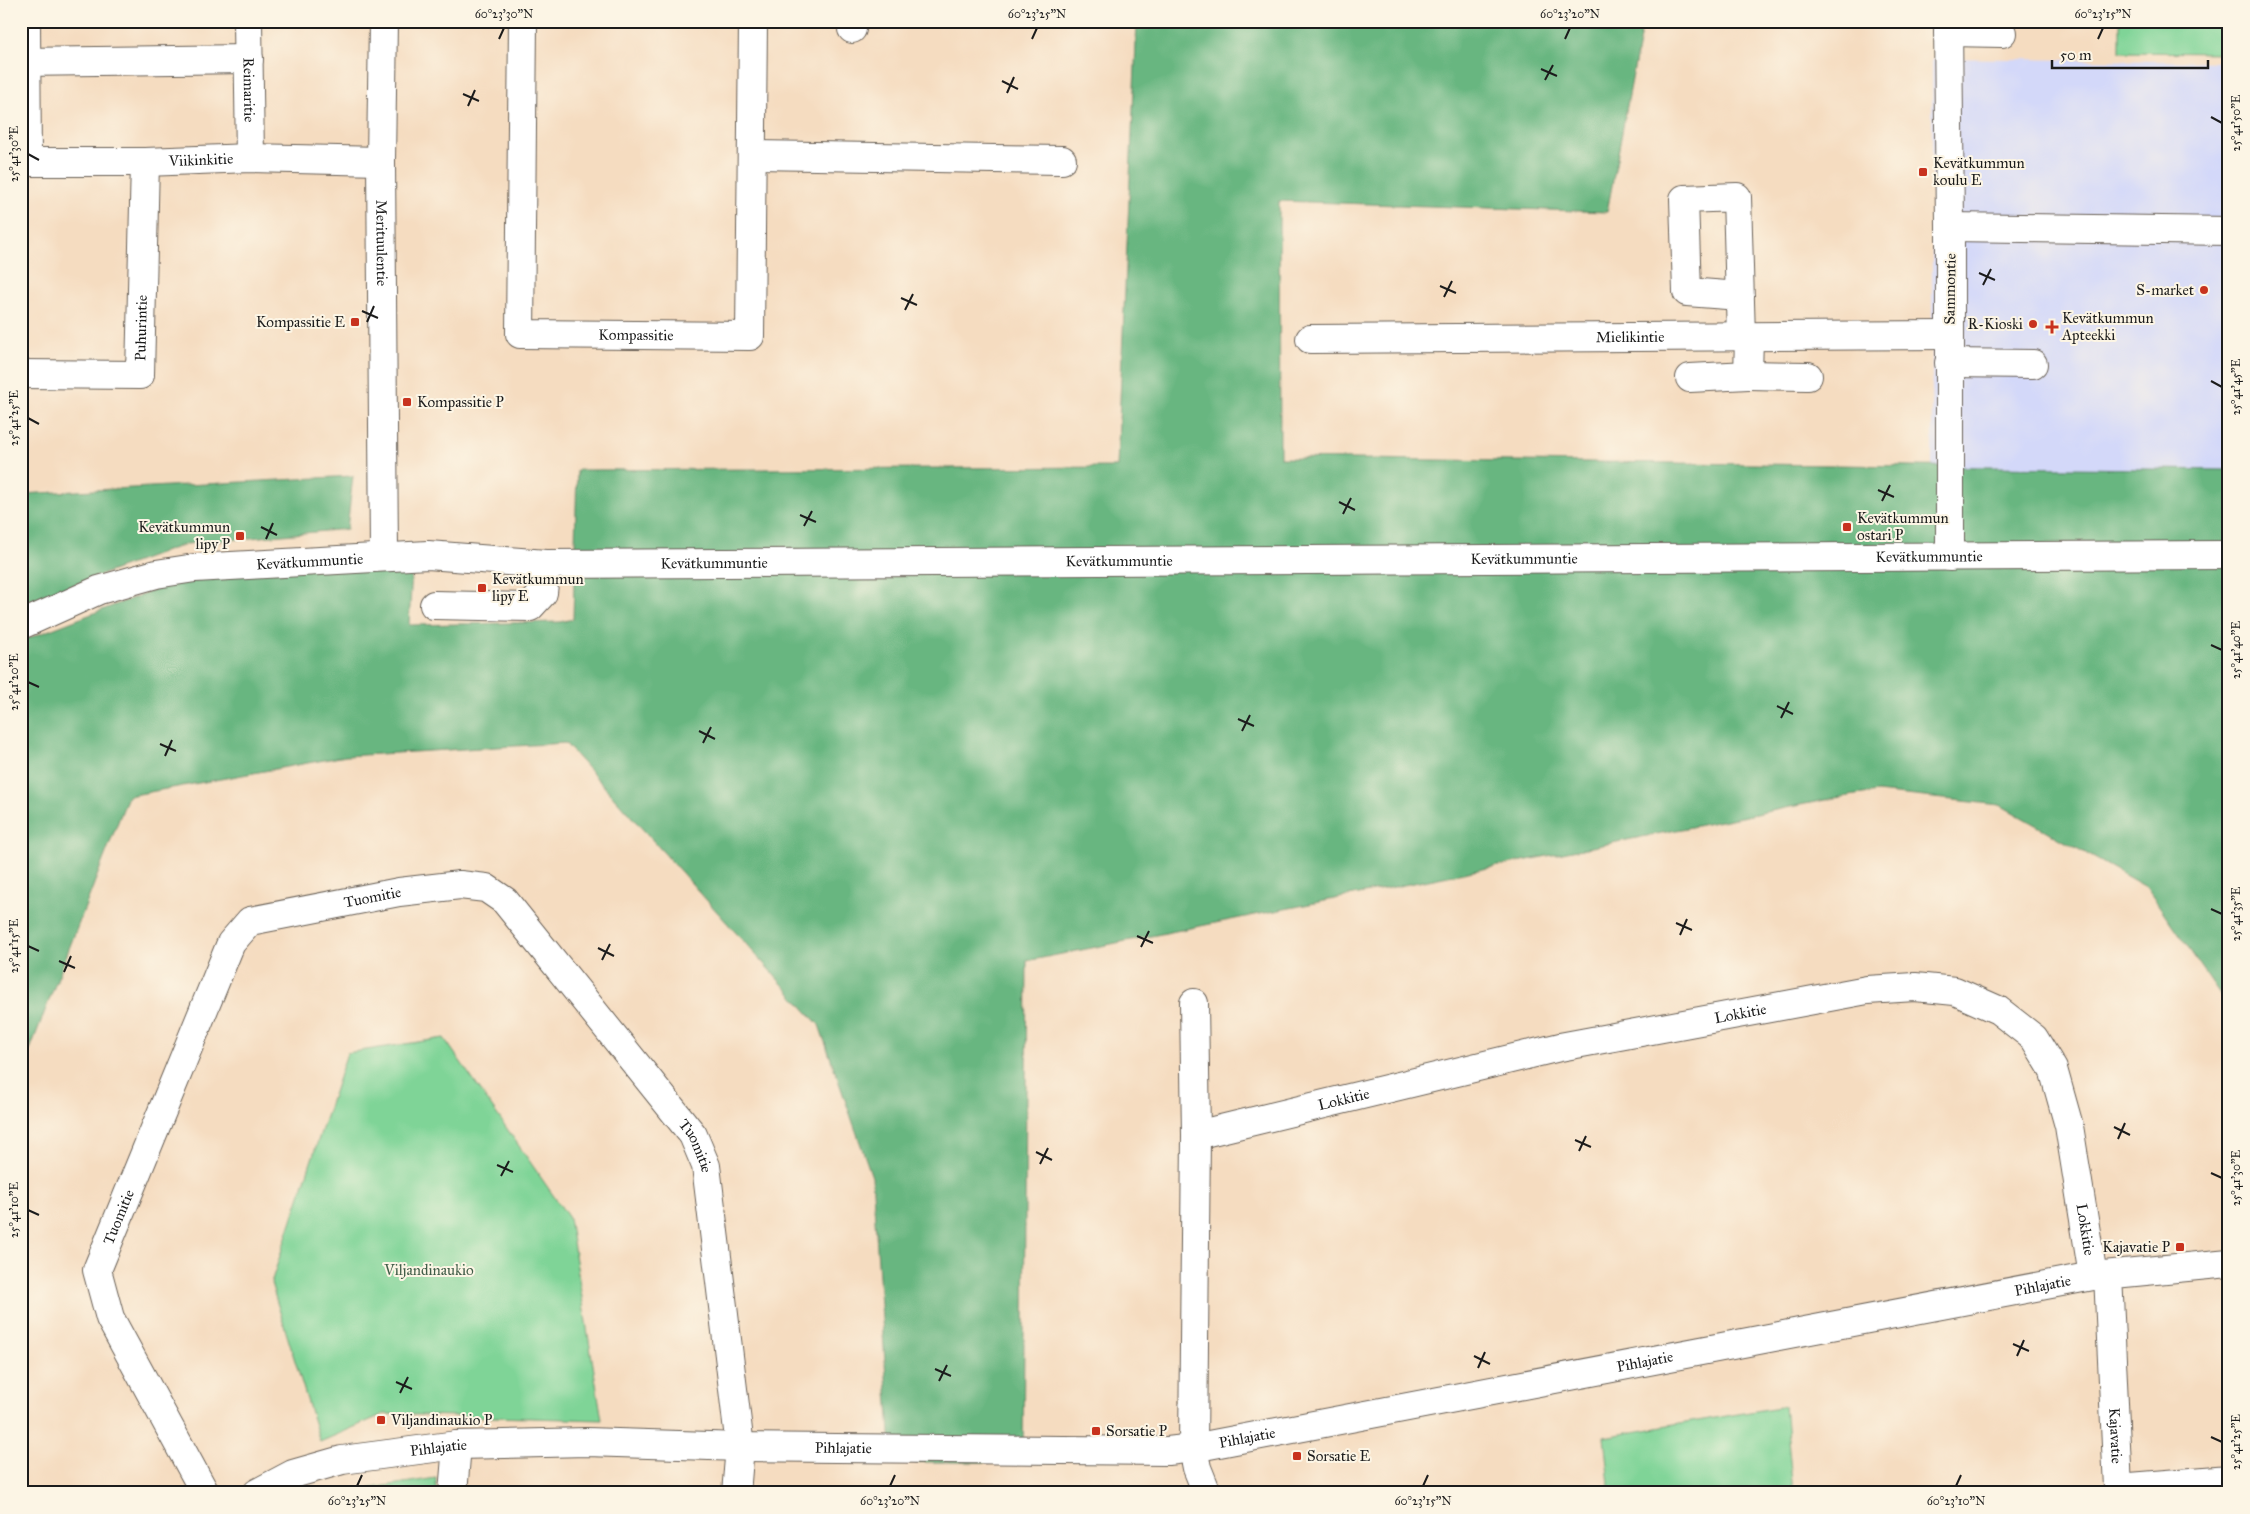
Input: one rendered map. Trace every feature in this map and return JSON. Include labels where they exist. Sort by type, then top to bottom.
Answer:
[{"type":"street","points":[[24,162],[26,21]]},
{"type":"street","name":"Reimaritie","points":[[248,21],[250,158]]},
{"type":"street","name":"Merituulentie","points":[[383,21],[381,161],[384,556]]},
{"type":"street","name":"Kompassitie","points":[[522,21],[520,334],[750,336],[753,21]]},
{"type":"street","points":[[1948,26],[2002,33]]},
{"type":"street","name":"Sammontie","points":[[1948,26],[1950,557]]},
{"type":"street","points":[[24,62],[249,59]]},
{"type":"street","points":[[752,155],[1062,160]]},
{"type":"street","name":"Viikinkitie","points":[[24,162],[145,162],[250,158],[381,161]]},
{"type":"street","name":"Puhurintie","points":[[21,374],[140,375],[145,162]]},
{"type":"street","points":[[1950,226],[2229,231]]},
{"type":"street","points":[[1740,296],[1748,375]]},
{"type":"street","name":"Mielikintie","points":[[1310,339],[1949,335]]},
{"type":"street","points":[[1950,363],[2033,364]]},
{"type":"street","points":[[1690,378],[1748,375],[1808,376]]},
{"type":"street","name":"Kevätkummuntie","points":[[21,625],[99,590],[156,574],[194,568],[384,556],[428,555],[546,564],[2229,555]]},
{"type":"street","points":[[434,605],[530,607],[543,593],[546,564]]},
{"type":"street","name":"Tuomitie","points":[[205,1493],[110,1318],[97,1270],[231,943],[250,921],[399,892],[460,884],[486,888],[505,901],[693,1135],[706,1166],[740,1447],[736,1493]]},
{"type":"street","name":"Lokkitie","points":[[1196,1135],[1560,1047],[1867,990],[1915,987],[1954,991],[1998,1010],[2034,1038],[2053,1069],[2069,1126],[2101,1275]]},
{"type":"street","points":[[1194,1003],[1196,1135],[1193,1448],[1207,1493]]},
{"type":"street","name":"Pihlajatie","points":[[257,1493],[294,1474],[342,1460],[457,1445],[587,1442],[740,1447],[1168,1451],[1193,1448],[2101,1275],[2229,1263]]},
{"type":"street","name":"Kajavatie","points":[[2101,1275],[2118,1488],[2229,1479]]},
{"type":"street","points":[[453,1493],[457,1445]]},
{"type":"shaded area","points":[[1932,58],[2229,62],[2229,471],[1932,470]]},
{"type":"green space","points":[[1137,21],[1643,21],[1607,212],[1279,201],[1280,458],[2229,470],[2229,1007],[2146,887],[2000,805],[1877,792],[1835,798],[1027,961],[1023,1462],[892,1462],[872,1177],[819,1025],[565,743],[346,756],[128,796],[21,1073],[21,641],[201,572],[369,562],[412,570],[409,625],[560,622],[573,619],[577,470],[1117,467]]},
{"type":"green space","points":[[2120,21],[2229,21],[2229,53],[2120,52]]},
{"type":"green space","points":[[353,476],[347,529],[186,544],[21,604],[21,494]]},
{"type":"green space","name":"Viljandinaukio","points":[[444,1038],[569,1218],[602,1420],[384,1414],[320,1442],[271,1283],[347,1053]]},
{"type":"green space","points":[[1785,1406],[1793,1493],[1610,1493],[1604,1437]]},
{"type":"green space","points":[[436,1478],[436,1493],[339,1493]]},
{"type":"place","name":"Kevätkummun koulu E","points":[[1923,172]]},
{"type":"place","name":"S-market","points":[[2204,290]]},
{"type":"place","name":"Kompassitie E","points":[[355,322]]},
{"type":"place","name":"R-Kioski","points":[[2033,324]]},
{"type":"place","name":"Kevätkummun Apteekki","points":[[2052,327]]},
{"type":"place","name":"Kompassitie P","points":[[407,402]]},
{"type":"place","name":"Kevätkummun ostari P","points":[[1847,527]]},
{"type":"place","name":"Kevätkummun lipy P","points":[[240,536]]},
{"type":"place","name":"Kevätkummun lipy E","points":[[482,588]]},
{"type":"place","name":"Kajavatie P","points":[[2180,1247]]},
{"type":"place","name":"Viljandinaukio P","points":[[381,1420]]},
{"type":"place","name":"Sorsatie P","points":[[1096,1431]]},
{"type":"place","name":"Sorsatie E","points":[[1297,1456]]}]
